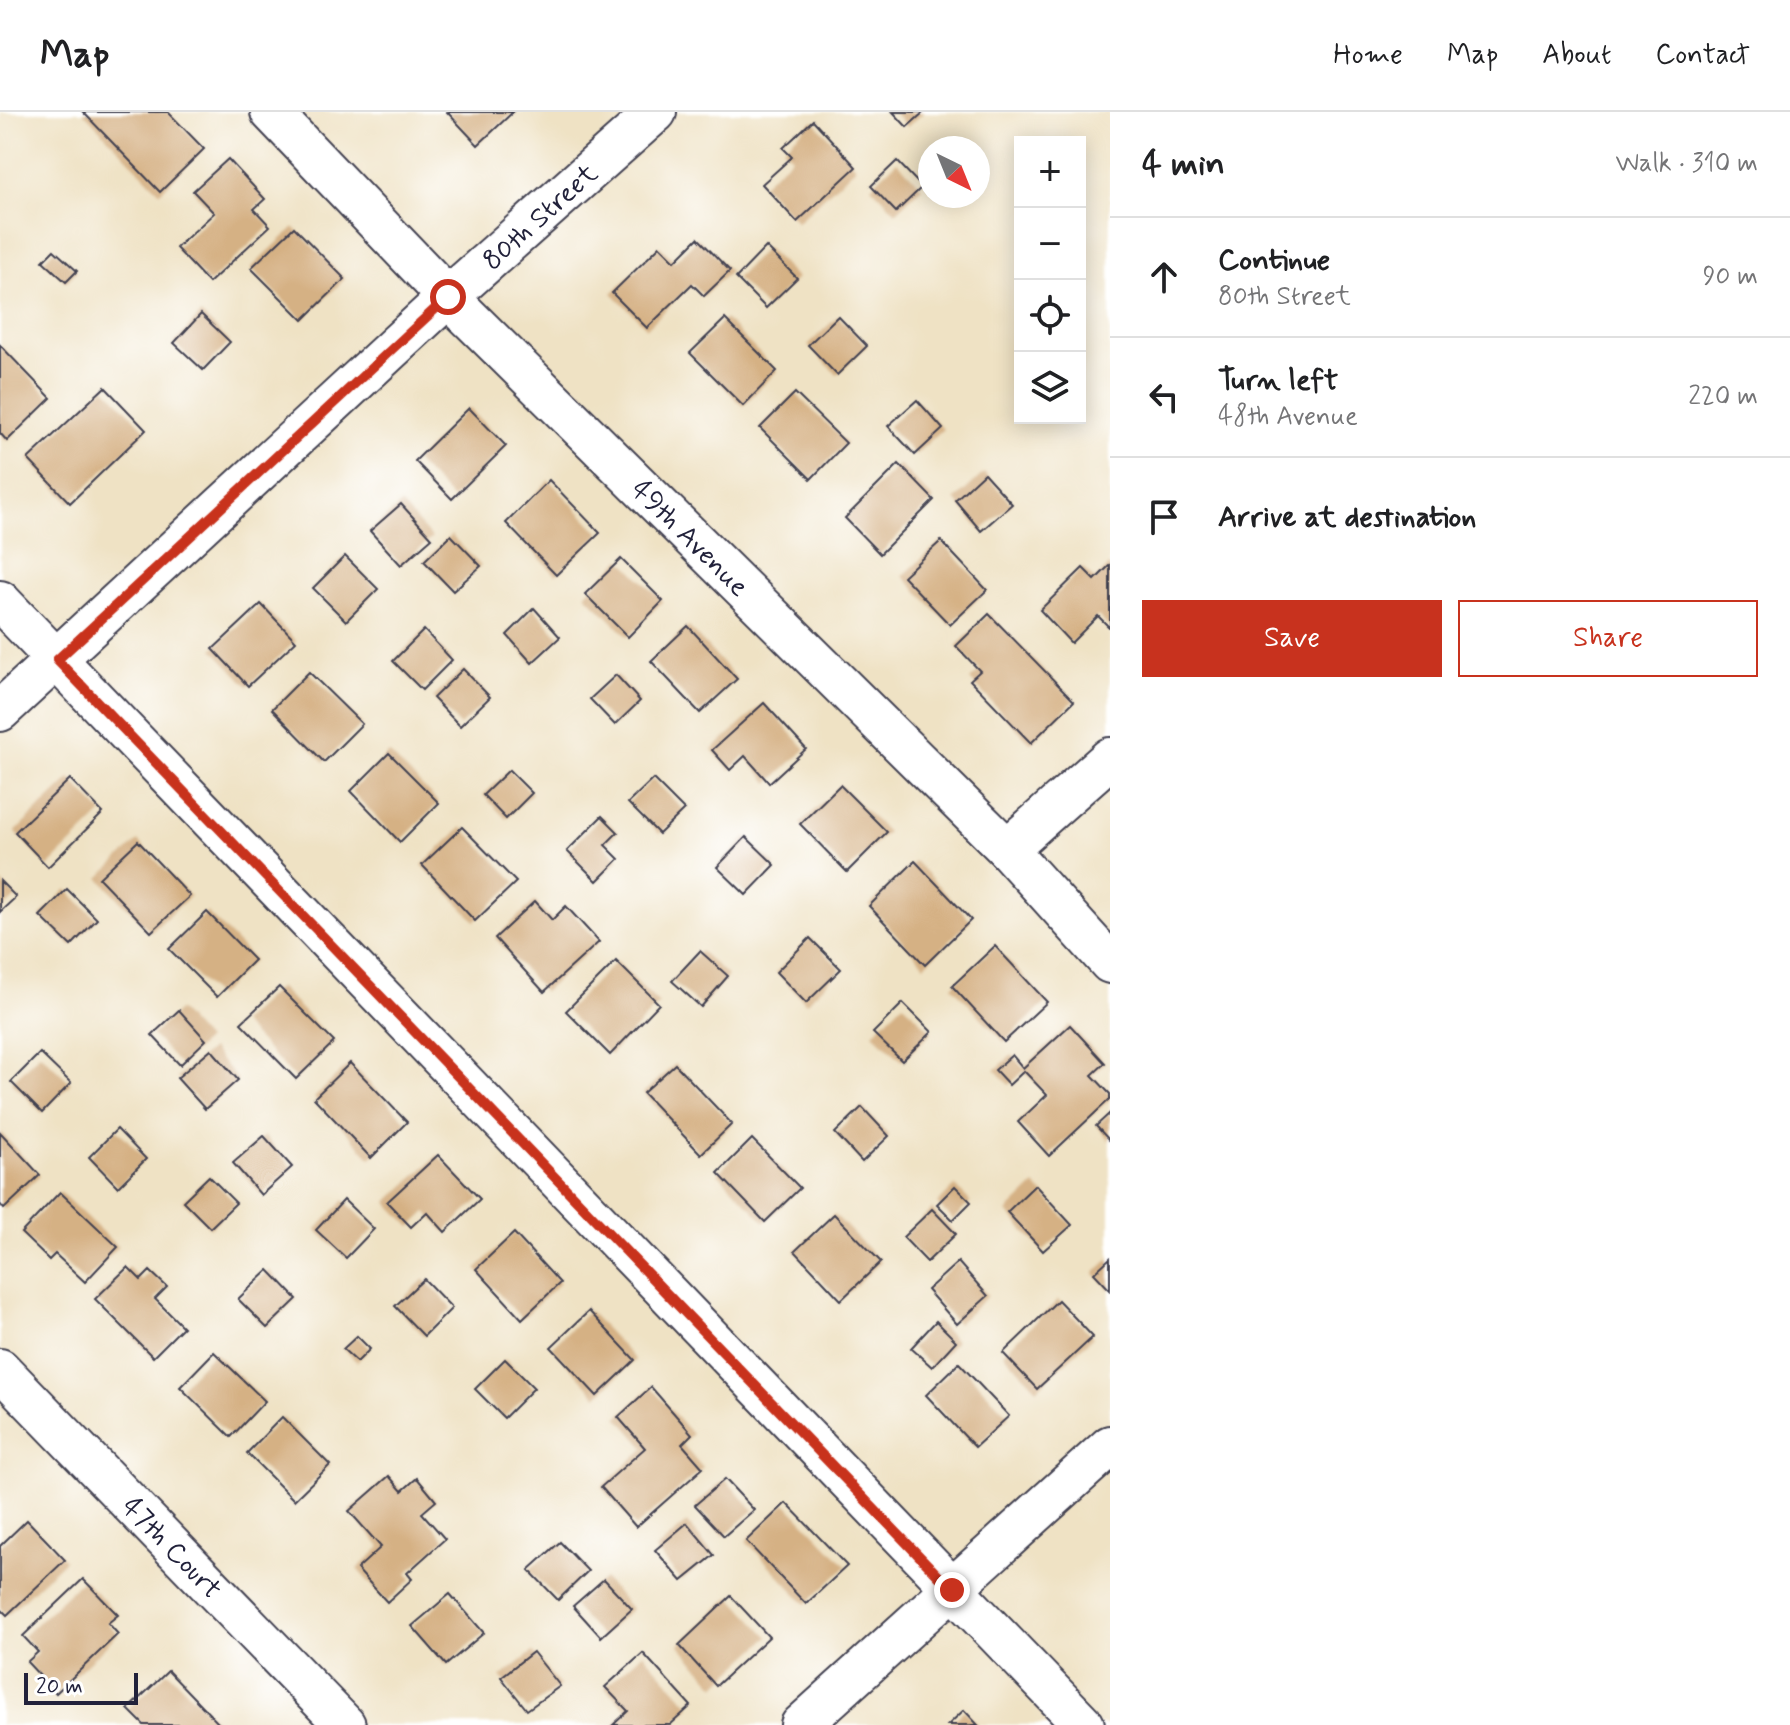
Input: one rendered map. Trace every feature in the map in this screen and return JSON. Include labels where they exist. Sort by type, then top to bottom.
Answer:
[{"type":"street","name":"49th Avenue","points":[[271,112],[448,297],[1007,849],[1110,963]]},
{"type":"street","name":"80th Street","points":[[0,711],[448,297],[656,112]]},
{"type":"street","points":[[0,601],[1084,1725]]},
{"type":"street","points":[[1007,849],[1110,758]]},
{"type":"street","name":"47th Court","points":[[0,1369],[345,1725]]},
{"type":"street","points":[[801,1725],[1110,1446]]},
{"type":"building","points":[[83,112],[168,112],[204,149],[160,192]]},
{"type":"building","points":[[447,112],[513,112],[478,145]]},
{"type":"building","points":[[893,112],[924,112],[907,127]]},
{"type":"building","points":[[813,120],[856,167],[797,222],[762,184],[792,157],[783,148]]},
{"type":"building","points":[[228,159],[265,199],[254,209],[270,226],[209,283],[176,248],[214,213],[193,191]]},
{"type":"building","points":[[897,161],[918,183],[918,191],[896,212],[871,186]]},
{"type":"building","points":[[294,227],[345,279],[303,320],[251,268]]},
{"type":"building","points":[[698,238],[730,271],[704,296],[692,284],[647,328],[612,293],[660,246],[675,261]]},
{"type":"building","points":[[766,247],[797,278],[766,308],[736,278]]},
{"type":"building","points":[[54,250],[77,271],[66,282],[43,261]]},
{"type":"building","points":[[201,314],[230,342],[203,370],[174,343]]},
{"type":"building","points":[[838,316],[867,346],[837,375],[808,345]]},
{"type":"building","points":[[725,319],[777,371],[743,406],[690,353]]},
{"type":"building","points":[[0,345],[51,398],[7,441],[0,433]]},
{"type":"building","points":[[105,387],[146,430],[70,503],[28,459]]},
{"type":"building","points":[[795,393],[846,443],[811,479],[760,428]]},
{"type":"building","points":[[917,400],[943,429],[915,455],[888,426]]},
{"type":"building","points":[[469,408],[506,446],[452,499],[415,461]]},
{"type":"building","points":[[899,464],[934,500],[880,554],[845,518]]},
{"type":"building","points":[[984,473],[1012,504],[981,531],[955,500]]},
{"type":"building","points":[[549,480],[600,533],[556,575],[506,523]]},
{"type":"building","points":[[401,504],[432,538],[401,565],[370,531]]},
{"type":"building","points":[[451,535],[481,566],[453,591],[424,561]]},
{"type":"building","points":[[941,541],[987,590],[950,625],[903,576]]},
{"type":"building","points":[[345,556],[378,589],[346,621],[313,588]]},
{"type":"building","points":[[621,559],[663,601],[628,637],[585,594]]},
{"type":"building","points":[[1110,565],[1110,628],[1098,616],[1071,643],[1040,610],[1083,568],[1095,580]]},
{"type":"building","points":[[261,604],[296,641],[248,686],[213,649]]},
{"type":"building","points":[[534,608],[560,637],[532,663],[507,635]]},
{"type":"building","points":[[989,614],[1074,701],[1031,743],[970,680],[980,671],[956,646]]},
{"type":"building","points":[[688,626],[737,679],[700,713],[651,661]]},
{"type":"building","points":[[424,630],[452,660],[422,690],[393,661]]},
{"type":"building","points":[[463,669],[490,697],[460,726],[433,698]]},
{"type":"building","points":[[309,672],[362,724],[324,762],[272,709]]},
{"type":"building","points":[[616,675],[640,701],[615,725],[590,699]]},
{"type":"building","points":[[764,703],[806,749],[769,783],[745,756],[730,770],[712,750]]},
{"type":"building","points":[[389,753],[439,803],[400,842],[351,791]]},
{"type":"building","points":[[509,770],[532,793],[506,819],[483,795]]},
{"type":"building","points":[[70,779],[103,813],[48,867],[15,832]]},
{"type":"building","points":[[653,779],[684,810],[659,834],[628,803]]},
{"type":"building","points":[[840,785],[887,832],[847,872],[800,824]]},
{"type":"building","points":[[602,816],[618,832],[605,845],[619,859],[597,881],[567,851]]},
{"type":"building","points":[[462,827],[516,882],[475,921],[422,865]]},
{"type":"building","points":[[746,837],[775,865],[746,895],[717,867]]},
{"type":"building","points":[[138,841],[190,896],[151,932],[99,878]]},
{"type":"building","points":[[915,861],[971,920],[925,965],[869,906]]},
{"type":"building","points":[[0,881],[16,897],[0,912]]},
{"type":"building","points":[[67,889],[97,919],[71,946],[40,916]]},
{"type":"building","points":[[535,901],[552,920],[566,906],[599,942],[544,992],[495,938]]},
{"type":"building","points":[[207,912],[254,960],[217,997],[169,949]]},
{"type":"building","points":[[810,938],[841,969],[806,1003],[776,972]]},
{"type":"building","points":[[995,946],[1047,1002],[1004,1042],[952,986]]},
{"type":"building","points":[[700,951],[728,976],[701,1007],[672,981]]},
{"type":"building","points":[[616,961],[659,1004],[610,1055],[566,1011]]},
{"type":"building","points":[[279,987],[334,1042],[296,1079],[241,1023]]},
{"type":"building","points":[[903,1003],[932,1032],[902,1061],[873,1033]]},
{"type":"building","points":[[179,1010],[206,1040],[180,1065],[152,1035]]},
{"type":"building","points":[[1070,1025],[1105,1063],[1092,1075],[1110,1094],[1110,1099],[1049,1156],[1018,1122],[1047,1095],[1024,1071],[1009,1085],[995,1070],[1012,1055],[1023,1068]]},
{"type":"building","points":[[211,1049],[238,1080],[205,1109],[177,1078]]},
{"type":"building","points":[[40,1053],[71,1083],[42,1113],[11,1082]]},
{"type":"building","points":[[350,1063],[407,1122],[371,1158],[314,1098]]},
{"type":"building","points":[[675,1064],[732,1124],[701,1154],[643,1093]]},
{"type":"building","points":[[862,1107],[889,1136],[862,1162],[835,1133]]},
{"type":"building","points":[[1110,1113],[1110,1141],[1096,1126]]},
{"type":"building","points":[[117,1129],[146,1159],[118,1187],[89,1157]]},
{"type":"building","points":[[0,1132],[40,1175],[4,1209],[0,1204]]},
{"type":"building","points":[[264,1136],[292,1167],[261,1195],[233,1163]]},
{"type":"building","points":[[752,1139],[800,1188],[765,1222],[718,1173]]},
{"type":"building","points":[[438,1155],[480,1199],[445,1232],[427,1212],[411,1227],[387,1202]]},
{"type":"building","points":[[209,1176],[236,1203],[210,1228],[183,1201]]},
{"type":"building","points":[[1035,1185],[1072,1225],[1043,1251],[1007,1212]]},
{"type":"building","points":[[955,1186],[971,1202],[953,1220],[937,1204]]},
{"type":"building","points":[[60,1192],[118,1247],[85,1282],[55,1254],[49,1260],[21,1233]]},
{"type":"building","points":[[344,1200],[374,1229],[346,1258],[316,1230]]},
{"type":"building","points":[[932,1209],[956,1234],[927,1262],[903,1237]]},
{"type":"building","points":[[834,1214],[881,1262],[841,1300],[795,1251]]},
{"type":"building","points":[[514,1233],[560,1283],[522,1319],[476,1269]]},
{"type":"building","points":[[1110,1258],[1110,1290],[1094,1273]]},
{"type":"building","points":[[958,1262],[988,1296],[957,1324],[927,1290]]},
{"type":"building","points":[[128,1267],[141,1280],[150,1271],[167,1287],[155,1299],[183,1327],[153,1357],[95,1299]]},
{"type":"building","points":[[269,1270],[297,1299],[267,1328],[238,1299]]},
{"type":"building","points":[[424,1279],[452,1308],[424,1336],[395,1306]]},
{"type":"building","points":[[1058,1300],[1093,1337],[1037,1389],[1003,1353]]},
{"type":"building","points":[[589,1311],[635,1360],[597,1396],[551,1347]]},
{"type":"building","points":[[936,1321],[956,1341],[932,1367],[911,1348]]},
{"type":"building","points":[[357,1336],[370,1349],[357,1362],[343,1349]]},
{"type":"building","points":[[214,1352],[265,1401],[231,1437],[180,1387]]},
{"type":"building","points":[[505,1359],[534,1388],[504,1418],[475,1389]]},
{"type":"building","points":[[959,1363],[1009,1416],[975,1447],[926,1395]]},
{"type":"building","points":[[651,1387],[692,1434],[682,1444],[703,1468],[636,1527],[601,1487],[645,1448],[618,1417]]},
{"type":"building","points":[[282,1417],[330,1465],[294,1500],[247,1453]]},
{"type":"building","points":[[389,1476],[402,1491],[417,1478],[436,1501],[422,1513],[445,1539],[407,1573],[412,1579],[387,1602],[357,1569],[381,1547],[349,1511]]},
{"type":"building","points":[[725,1479],[754,1510],[724,1536],[695,1505]]},
{"type":"building","points":[[786,1503],[847,1566],[806,1604],[746,1541]]},
{"type":"building","points":[[27,1520],[65,1560],[7,1615],[0,1608],[0,1546]]},
{"type":"building","points":[[687,1523],[714,1555],[682,1581],[655,1550]]},
{"type":"building","points":[[560,1542],[588,1571],[558,1600],[529,1570]]},
{"type":"building","points":[[83,1579],[118,1615],[108,1623],[118,1634],[56,1693],[27,1662],[38,1652],[23,1636]]},
{"type":"building","points":[[604,1579],[632,1609],[601,1637],[573,1606]]},
{"type":"building","points":[[450,1594],[484,1633],[446,1665],[412,1626]]},
{"type":"building","points":[[731,1596],[769,1637],[716,1686],[679,1645]]},
{"type":"building","points":[[533,1652],[560,1686],[527,1710],[501,1677]]},
{"type":"building","points":[[643,1653],[691,1706],[670,1725],[613,1725],[628,1711],[605,1687]]},
{"type":"building","points":[[168,1671],[220,1725],[144,1725],[128,1709]]},
{"type":"building","points":[[964,1710],[978,1725],[948,1725]]},
{"type":"route","points":[[448,297],[57,660],[952,1590]]}]
